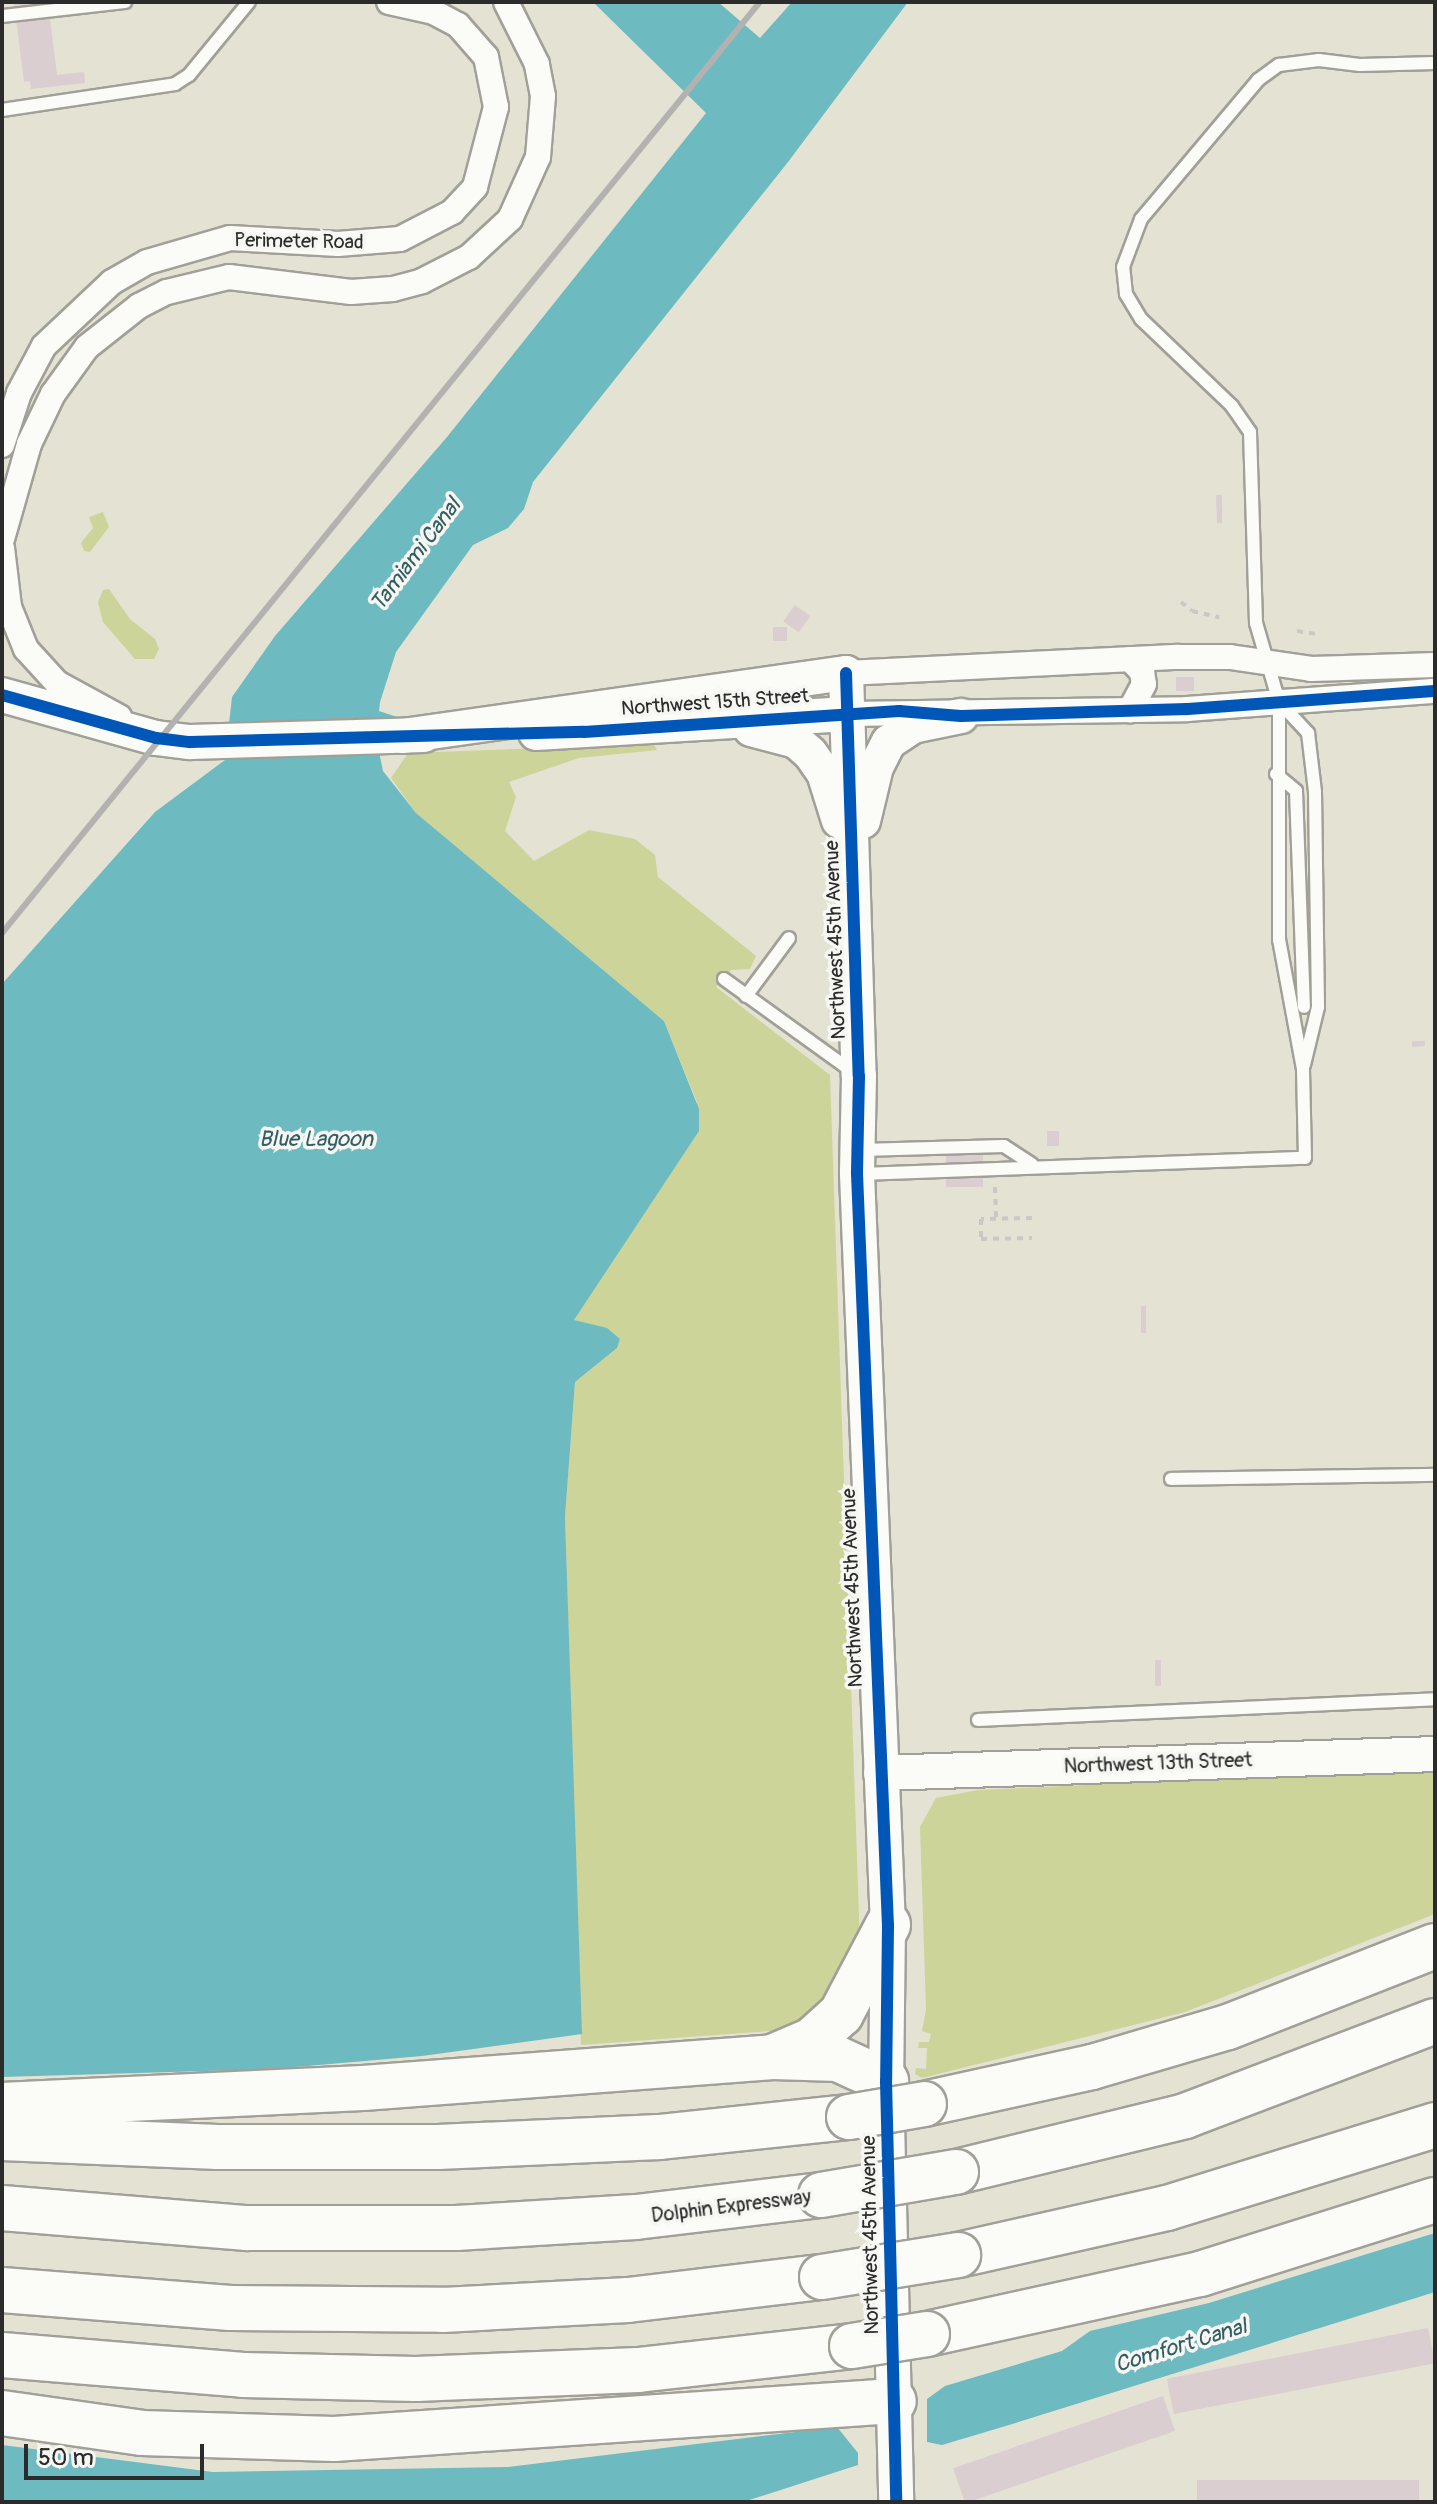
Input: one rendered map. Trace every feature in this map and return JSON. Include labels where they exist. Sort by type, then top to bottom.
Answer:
[{"type":"highway","points":[[773,2057],[812,2040],[841,2014],[865,1977],[888,1925]]},
{"type":"highway","points":[[2,2138],[247,2147],[438,2147],[673,2136],[849,2117],[1092,2067],[1228,2027],[1435,1946]]},
{"type":"highway","name":"Dolphin Expressway","points":[[2,2208],[247,2228],[456,2228],[636,2217],[821,2195],[956,2172],[1185,2116],[1435,2021]]},
{"type":"highway","points":[[2,2105],[363,2088],[773,2057],[838,2059],[886,2081]]},
{"type":"highway","points":[[2,2290],[230,2308],[443,2310],[628,2300],[822,2277],[958,2255],[1167,2208],[1435,2125]]},
{"type":"highway","points":[[2,2355],[212,2374],[416,2379],[638,2370],[852,2346],[927,2334],[1200,2274],[1435,2200]]},
{"type":"highway","points":[[2,2413],[142,2433],[306,2440],[437,2436],[894,2401]]},
{"type":"street","name":"Perimeter Road","points":[[2,445],[19,393],[44,346],[88,301],[147,262],[230,238],[338,244],[400,239],[452,212],[475,187],[496,107],[486,57],[458,25],[434,12],[389,2]]},
{"type":"street","name":"Perimeter Road","points":[[2,539],[29,444],[53,394],[87,347],[139,306],[167,292],[229,277],[351,292],[393,289],[422,281],[469,257],[510,219],[538,157],[543,96],[537,64],[506,2]]},
{"type":"street","points":[[2,548],[15,629],[38,665],[57,683],[156,738]]},
{"type":"street","name":"Northwest 15th Street","points":[[403,736],[846,673],[1130,659],[1267,662],[1311,669],[1435,665]]},
{"type":"street","points":[[1130,659],[1142,672],[1144,684],[1130,710]]},
{"type":"street","name":"Northwest 45th Avenue","points":[[846,673],[859,1076],[857,1162],[888,1925],[886,2081],[896,2502]]},
{"type":"street","name":"Northwest 15th Street","points":[[2,695],[156,738],[190,742],[403,736],[926,710],[961,716],[1130,710],[1435,691]]},
{"type":"street","points":[[2,720],[41,707]]},
{"type":"street","points":[[852,872],[871,782],[884,749],[913,726],[961,716]]},
{"type":"street","points":[[712,722],[784,736],[810,753],[824,773],[852,872]]},
{"type":"street","name":"Northwest 13th Street","points":[[881,1773],[1435,1754]]},
{"type":"lane","points":[[2,16],[125,2]]},
{"type":"lane","points":[[2,110],[175,84],[189,75],[249,2]]},
{"type":"lane","points":[[857,1162],[998,1172],[1032,1164],[1130,1168],[1305,1158],[1303,1069],[1279,940],[1276,774],[1279,702],[1256,623],[1250,432],[1232,406],[1133,307],[1124,281],[1129,242],[1141,219],[1258,80],[1279,65],[1319,60],[1360,65],[1435,63]]},
{"type":"lane","points":[[1279,702],[1308,733],[1315,792],[1318,1007],[1303,1069]]},
{"type":"lane","points":[[1276,774],[1296,791],[1304,1007]]},
{"type":"lane","points":[[746,996],[789,938]]},
{"type":"lane","points":[[724,979],[859,1076]]},
{"type":"lane","points":[[857,1162],[1004,1146],[1032,1164]]},
{"type":"lane","points":[[1171,1479],[1435,1475]]},
{"type":"lane","points":[[978,1720],[1435,1699]]},
{"type":"path","points":[[1181,602],[1192,611],[1219,617]]},
{"type":"path","points":[[1297,631],[1317,634]]},
{"type":"path","points":[[995,1192],[996,1219]]},
{"type":"path","points":[[1032,1218],[981,1219],[981,1239],[1032,1238]]},
{"type":"green space","points":[[103,512],[109,527],[90,552],[84,551],[81,543],[93,528],[89,517]]},
{"type":"green space","points":[[109,589],[130,619],[155,639],[159,649],[154,659],[135,659],[103,622],[98,602],[103,590]]},
{"type":"green space","points":[[654,744],[657,750],[579,758],[509,782],[516,797],[505,831],[534,861],[589,830],[635,839],[655,855],[658,877],[756,956],[750,969],[731,970],[716,987],[830,1075],[860,1945],[856,1960],[809,2019],[783,2030],[581,2045],[565,1517],[575,1382],[617,1348],[620,1339],[574,1320],[697,1102],[664,1021],[416,813],[391,778],[408,753]]},
{"type":"green space","points":[[1435,1769],[1435,1914],[1185,2012],[922,2078],[915,2074],[916,2068],[926,2069],[927,2048],[918,2048],[919,2042],[929,2042],[931,2034],[922,2031],[926,2010],[920,1827],[936,1798],[978,1790]]},
{"type":"water","name":"Blue Lagoon","points":[[593,2],[718,2],[760,38],[792,2],[908,2],[788,162],[533,482],[524,509],[508,528],[473,545],[396,652],[380,702],[379,711],[406,720],[379,752],[383,771],[416,813],[664,1021],[699,1109],[699,1131],[574,1320],[607,1328],[620,1339],[617,1348],[575,1382],[565,1517],[582,2034],[422,2056],[273,2069],[2,2077],[2,984],[155,812],[225,760],[232,697],[275,636],[447,437],[706,113]]},
{"type":"water","name":"Comfort Canal","points":[[1435,2233],[1435,2292],[942,2445],[927,2442],[927,2399],[945,2386],[1062,2351],[1090,2331],[1209,2303]]},
{"type":"water","points":[[837,2427],[858,2453],[858,2465],[743,2502],[2,2502],[2,2445],[213,2472],[507,2467]]},
{"type":"building","points":[[14,2],[48,2],[57,75],[84,72],[85,83],[31,89],[30,81],[24,82]]},
{"type":"building","points":[[1216,495],[1222,495],[1222,523],[1217,523]]},
{"type":"building","points":[[795,605],[810,616],[799,632],[783,621]]},
{"type":"building","points":[[773,627],[787,627],[787,641],[773,641]]},
{"type":"building","points":[[1176,677],[1194,677],[1194,691],[1176,691]]},
{"type":"building","points":[[1412,1041],[1425,1041],[1425,1046],[1412,1047]]},
{"type":"building","points":[[1047,1131],[1059,1131],[1059,1146],[1047,1146]]},
{"type":"building","points":[[946,1139],[983,1139],[983,1187],[946,1187]]},
{"type":"building","points":[[1141,1306],[1146,1306],[1146,1333],[1141,1333]]},
{"type":"building","points":[[1155,1660],[1161,1660],[1161,1686],[1155,1686]]},
{"type":"building","points":[[1428,2328],[1435,2363],[1174,2414],[1167,2379]]},
{"type":"building","points":[[1163,2396],[1175,2431],[969,2502],[965,2502],[953,2468]]},
{"type":"building","points":[[1197,2480],[1419,2480],[1419,2502],[1197,2502]]},
{"type":"railway","points":[[2,933],[760,2]]},
{"type":"cycle path","points":[[846,673],[859,1076],[857,1174],[888,1925],[886,2081],[896,2502]]},
{"type":"cycle path","points":[[2,695],[156,738],[190,742],[584,732],[899,711],[961,716],[1187,709],[1435,691]]},
{"type":"water label","name":"Tamiami Canal","points":[[416,555]]}]
